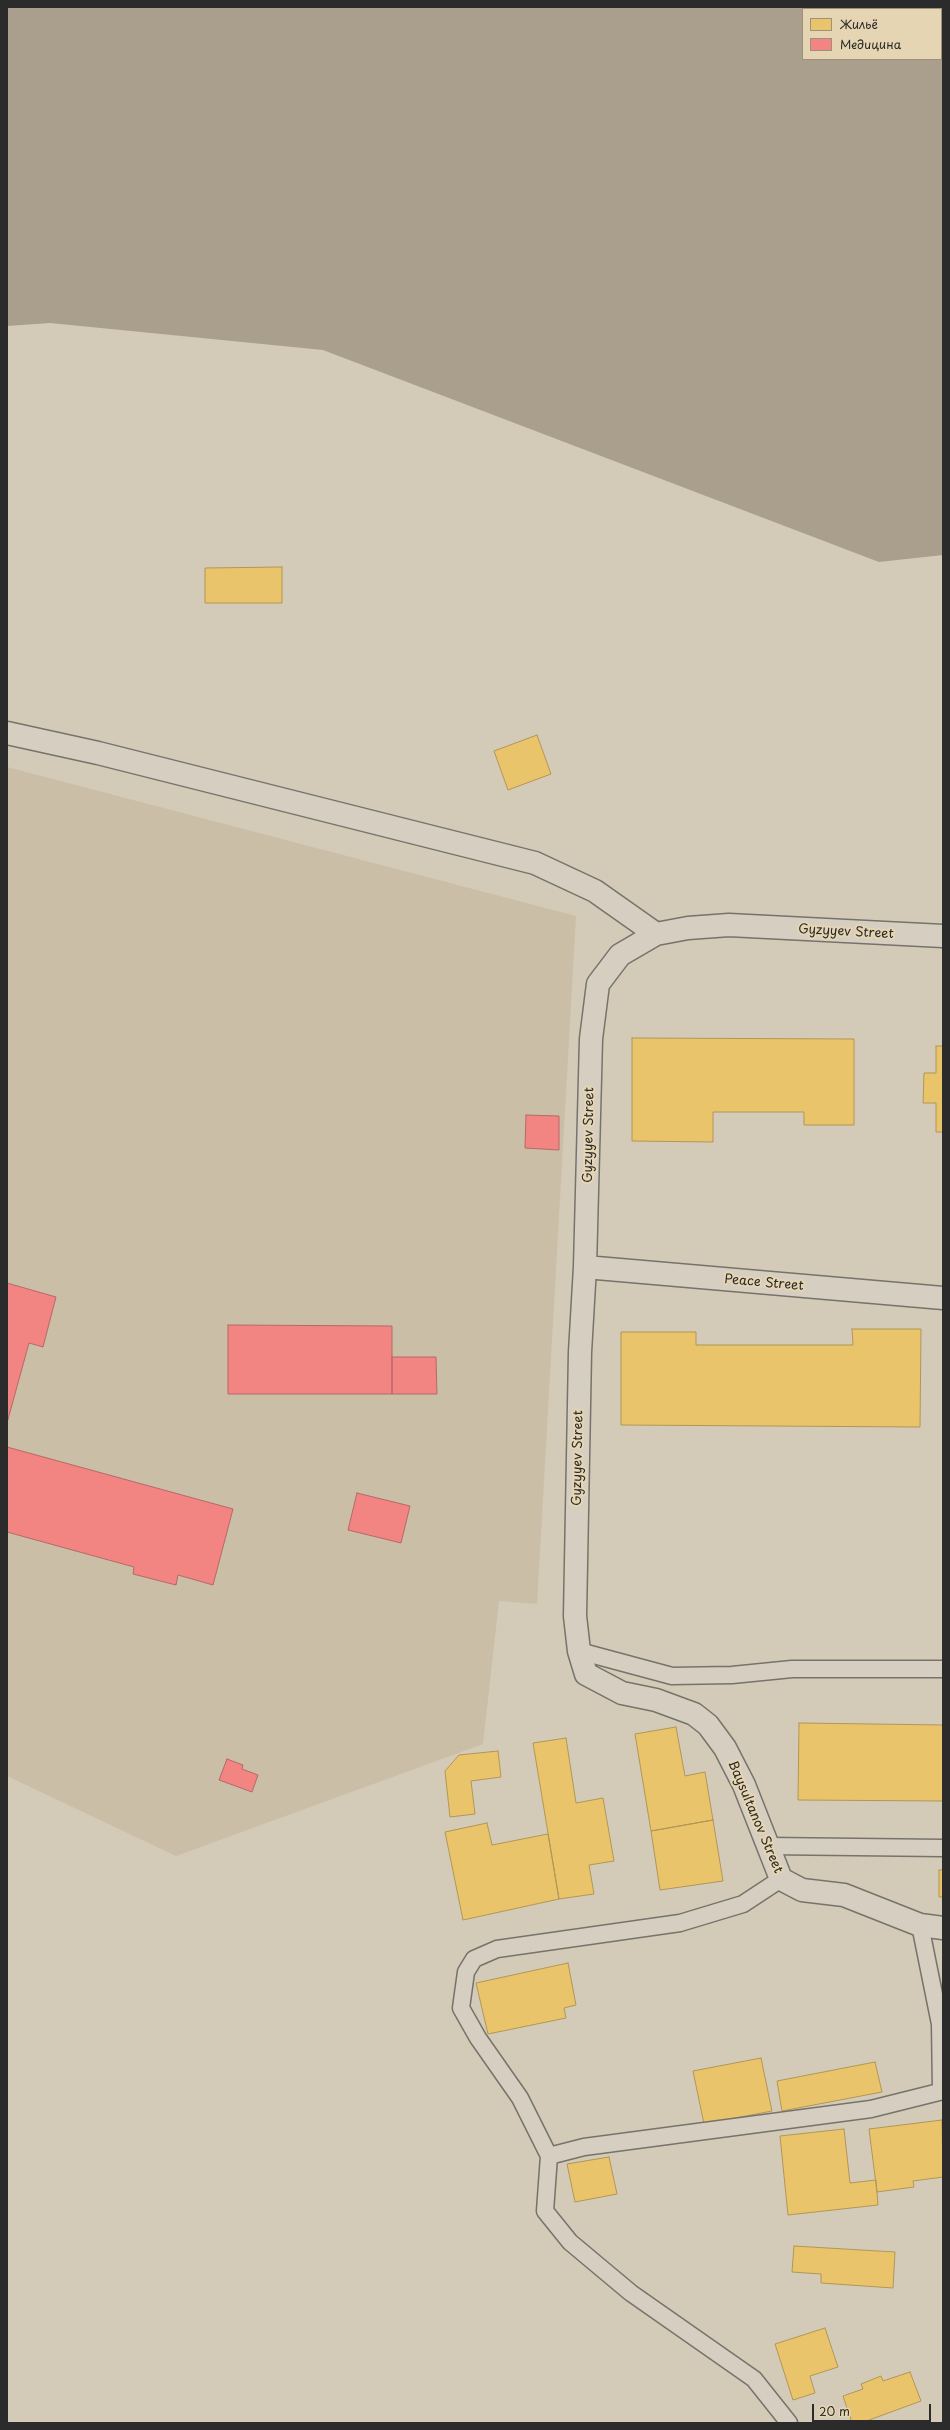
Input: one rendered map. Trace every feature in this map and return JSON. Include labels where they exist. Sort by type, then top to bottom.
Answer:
[{"type":"street","points":[[7,733],[105,755],[535,863],[595,891],[656,934]]},
{"type":"street","name":"Gyzyyev Street","points":[[579,1651],[575,1608],[580,1352],[585,1267],[591,1039],[598,984],[620,955],[656,934],[688,928],[729,925],[943,936]]},
{"type":"street","name":"Peace Street","points":[[585,1267],[943,1298]]},
{"type":"street","name":"Baysultanov Street","points":[[579,1651],[586,1674],[622,1693],[656,1700],[694,1714],[708,1725],[724,1748],[744,1786],[781,1879],[802,1890],[844,1895],[920,1925],[943,1928]]},
{"type":"lane","points":[[579,1651],[672,1676],[732,1675],[792,1669],[943,1669]]},
{"type":"lane","points":[[767,1846],[943,1848]]},
{"type":"lane","points":[[781,1879],[743,1904],[680,1923],[497,1949],[474,1959],[466,1972],[461,2008],[478,2038],[520,2098],[549,2156],[545,2211],[570,2242],[631,2293],[754,2379],[789,2423]]},
{"type":"lane","points":[[549,2156],[584,2148],[871,2109],[942,2091],[940,2024],[920,1925]]},
{"type":"shaded area","points":[[7,7],[943,7],[943,555],[879,562],[323,350],[50,323],[7,326]]},
{"type":"shaded area","points":[[7,767],[576,916],[537,1604],[499,1601],[483,1744],[176,1856],[7,1776]]},
{"type":"building: Жильё","points":[[282,567],[282,603],[205,603],[205,568]]},
{"type":"building: Жильё","points":[[537,735],[551,774],[508,790],[494,751]]},
{"type":"building: Жильё","points":[[632,1038],[854,1039],[854,1125],[804,1125],[804,1112],[713,1112],[713,1142],[632,1141]]},
{"type":"building: Жильё","points":[[936,1046],[943,1046],[943,1132],[936,1132],[936,1103],[923,1103],[924,1073],[936,1073]]},
{"type":"building: Жильё","points":[[852,1329],[921,1329],[920,1427],[621,1425],[621,1332],[696,1332],[696,1345],[853,1345]]},
{"type":"building: Жильё","points":[[799,1723],[943,1725],[943,1801],[798,1800]]},
{"type":"building: Жильё","points":[[676,1727],[685,1776],[705,1772],[713,1820],[651,1831],[635,1734]]},
{"type":"building: Жильё","points":[[566,1738],[576,1803],[603,1798],[614,1861],[589,1865],[594,1894],[559,1899],[533,1743]]},
{"type":"building: Жильё","points":[[498,1751],[501,1777],[471,1781],[475,1814],[450,1817],[445,1771],[459,1755]]},
{"type":"building: Жильё","points":[[713,1820],[723,1881],[660,1890],[651,1831]]},
{"type":"building: Жильё","points":[[487,1823],[492,1845],[548,1834],[559,1899],[463,1920],[445,1832]]},
{"type":"building: Жильё","points":[[939,1870],[943,1870],[943,1897],[939,1897]]},
{"type":"building: Жильё","points":[[568,1963],[576,2005],[564,2008],[566,2018],[488,2034],[476,1983]]},
{"type":"building: Жильё","points":[[761,2058],[772,2111],[704,2124],[693,2071]]},
{"type":"building: Жильё","points":[[875,2062],[882,2092],[782,2111],[777,2081]]},
{"type":"building: Жильё","points":[[942,2120],[943,2177],[913,2181],[914,2187],[877,2192],[869,2129]]},
{"type":"building: Жильё","points":[[844,2129],[850,2183],[876,2180],[878,2205],[788,2215],[780,2136]]},
{"type":"building: Жильё","points":[[609,2157],[617,2194],[575,2202],[567,2164]]},
{"type":"building: Жильё","points":[[794,2246],[895,2252],[893,2288],[821,2283],[821,2274],[792,2272]]},
{"type":"building: Жильё","points":[[825,2328],[838,2367],[810,2376],[815,2393],[793,2400],[775,2344]]},
{"type":"building: Жильё","points":[[910,2372],[921,2401],[861,2423],[852,2423],[843,2396],[863,2389],[861,2384],[881,2376],[883,2381]]},
{"type":"building: Медицина","points":[[526,1115],[559,1116],[559,1150],[525,1148]]},
{"type":"building: Медицина","points":[[7,1283],[56,1297],[43,1347],[29,1343],[7,1423]]},
{"type":"building: Медицина","points":[[228,1325],[392,1326],[392,1394],[228,1394]]},
{"type":"building: Медицина","points":[[392,1357],[436,1357],[437,1394],[392,1394]]},
{"type":"building: Медицина","points":[[7,1447],[233,1509],[213,1585],[178,1575],[176,1585],[133,1574],[134,1567],[7,1532]]},
{"type":"building: Медицина","points":[[357,1493],[410,1506],[401,1543],[348,1530]]},
{"type":"building: Медицина","points":[[227,1759],[243,1765],[242,1769],[258,1775],[252,1792],[219,1780]]}]
